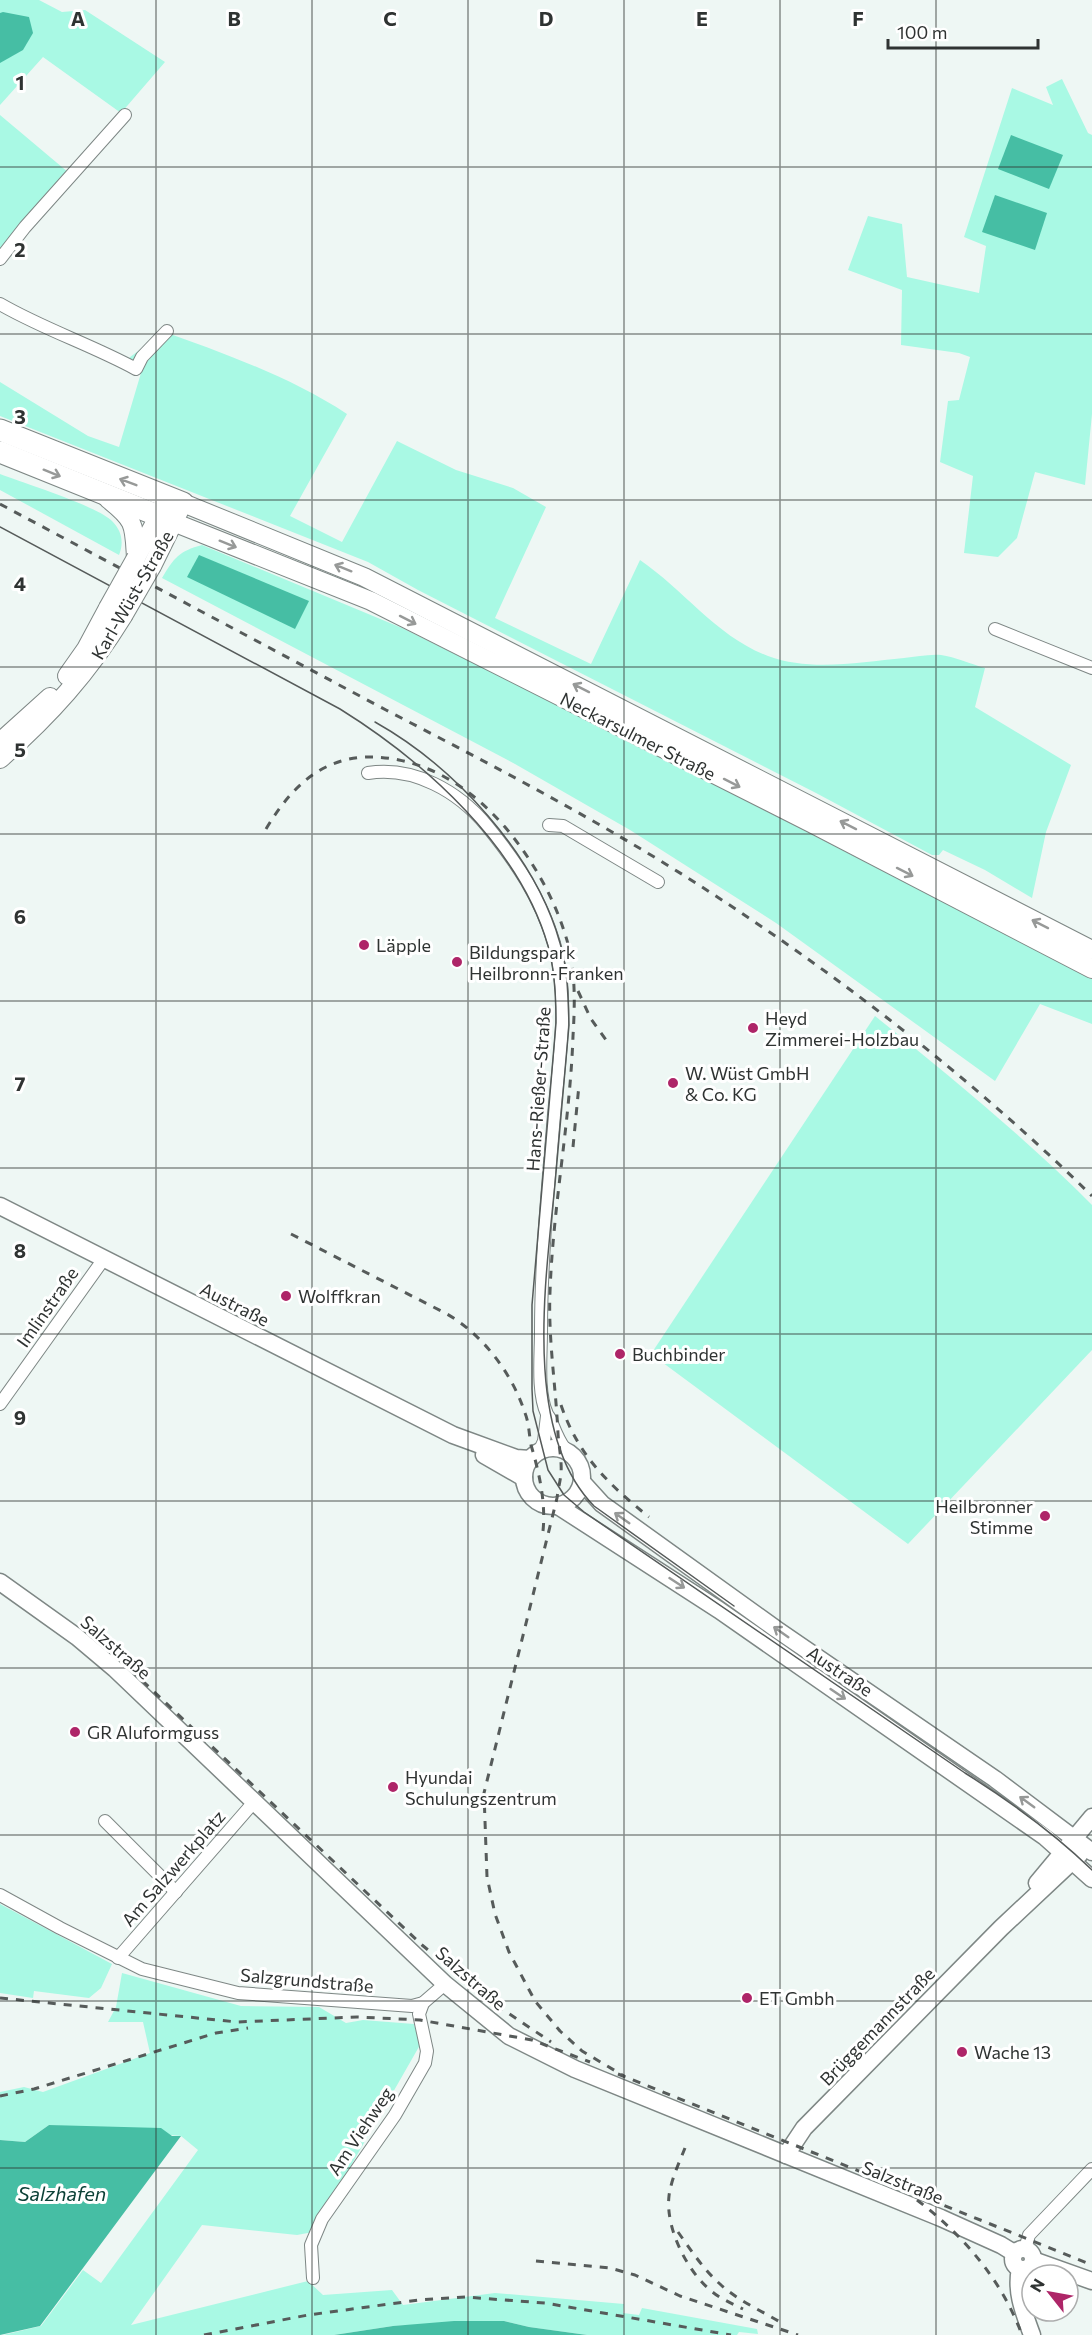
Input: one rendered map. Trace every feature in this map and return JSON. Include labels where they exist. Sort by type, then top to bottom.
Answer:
[{"type":"highway","points":[[0,430],[176,500]]},
{"type":"highway","points":[[0,452],[166,520]]},
{"type":"main road","points":[[105,496],[121,508],[133,524],[144,562]]},
{"type":"main road","name":"Karl-Wüst-Straße","points":[[0,759],[40,724],[98,656],[116,612],[176,500]]},
{"type":"main road","name":"Neckarsulmer Straße","points":[[176,500],[364,577],[1092,951]]},
{"type":"main road","name":"Neckarsulmer Straße","points":[[166,520],[371,601],[811,823],[1092,969]]},
{"type":"main road","name":"Karl-Wüst-Straße","points":[[0,742],[42,705],[59,686],[116,612]]},
{"type":"main road","name":"Austraße","points":[[0,1206],[453,1435],[524,1478],[527,1489],[534,1499],[542,1504],[558,1506],[719,1610],[1045,1837],[1092,1879]]},
{"type":"main road","name":"Austraße","points":[[453,1435],[516,1458],[535,1454],[550,1447],[565,1449],[579,1461],[582,1482],[602,1504],[776,1629],[962,1755],[1086,1845]]},
{"type":"main road","points":[[524,1478],[524,1471],[535,1454]]},
{"type":"main road","points":[[558,1506],[570,1502],[580,1490],[582,1482]]},
{"type":"main road","name":"Salzstraße","points":[[0,1582],[77,1637],[107,1663],[445,1984],[486,2019],[537,2051],[941,2218],[1001,2245],[1023,2258],[1092,2281]]},
{"type":"main road","name":"Brüggemannstraße","points":[[786,2155],[804,2128],[1001,1928],[1068,1856],[1086,1845],[1092,1817]]},
{"type":"main road","points":[[1023,2258],[1018,2280],[1018,2294],[1032,2335]]},
{"type":"street","points":[[0,259],[25,227],[125,115]]},
{"type":"street","points":[[0,304],[99,349],[135,369],[142,357],[167,331]]},
{"type":"street","points":[[995,629],[1092,668]]},
{"type":"street","name":"Hans-Rießer-Straße","points":[[368,773],[387,770],[409,774],[452,794],[470,808],[510,855],[537,897],[554,945],[562,993],[563,1024],[549,1172],[541,1306],[542,1389],[547,1415],[565,1449]]},
{"type":"street","points":[[549,825],[564,826],[658,882]]},
{"type":"street","name":"Imlinstraße","points":[[0,1404],[103,1260]]},
{"type":"street","name":"Hans-Rießer-Straße","points":[[535,1454],[544,1441],[547,1415]]},
{"type":"street","name":"Am Salzwerkplatz","points":[[118,1958],[254,1802]]},
{"type":"street","points":[[105,1821],[176,1892]]},
{"type":"street","name":"Salzgrundstraße","points":[[0,1895],[142,1969],[238,1994],[412,2006],[423,2003]]},
{"type":"street","points":[[423,2003],[445,1984]]},
{"type":"street","name":"Am Viehweg","points":[[313,2278],[310,2262],[311,2245],[322,2219],[395,2115],[425,2063],[427,2051],[419,2014],[423,2003]]},
{"type":"street","points":[[1023,2258],[1029,2235],[1092,2169]]},
{"type":"shaded area","points":[[0,0],[39,0],[62,12],[85,10],[165,62],[121,113],[43,57],[0,105]]},
{"type":"shaded area","points":[[1062,79],[1088,133],[1092,135],[1092,414],[1085,485],[1035,472],[1017,538],[998,557],[964,553],[973,476],[940,462],[948,401],[959,400],[970,357],[959,353],[901,345],[902,290],[848,270],[868,216],[902,224],[907,277],[979,293],[986,246],[964,237],[1012,88],[1053,105],[1046,87]]},
{"type":"shaded area","points":[[0,115],[69,173],[0,254]]},
{"type":"shaded area","points":[[159,330],[279,377],[347,414],[290,516],[342,542],[397,441],[456,470],[513,488],[546,507],[495,618],[591,664],[640,560],[733,637],[768,656],[784,661],[818,665],[941,655],[985,668],[975,707],[1071,765],[1046,832],[1032,898],[985,870],[943,850],[939,855],[932,855],[368,562],[0,416],[0,382],[88,436],[119,447],[141,373],[126,366],[130,357],[148,344]]},
{"type":"shaded area","points":[[0,474],[76,502],[104,515],[112,521],[120,533],[122,542],[119,555],[0,490]]},
{"type":"shaded area","points":[[202,545],[402,628],[631,741],[1092,979],[1092,1024],[1040,1004],[995,1081],[776,923],[630,830],[515,764],[162,578],[178,556]]},
{"type":"shaded area","points":[[875,1016],[1040,1155],[1092,1205],[1092,1350],[908,1544],[651,1354]]},
{"type":"shaded area","points":[[0,1904],[112,1964],[101,1988],[89,1998],[34,1991],[33,1998],[0,1993]]},
{"type":"shaded area","points":[[122,1973],[241,2006],[319,2007],[346,2023],[363,2020],[414,2024],[420,2045],[313,2232],[297,2235],[202,2225],[131,2325],[308,2281],[323,2295],[392,2290],[403,2305],[495,2293],[624,2304],[623,2313],[639,2315],[642,2308],[757,2329],[758,2334],[739,2332],[737,2335],[587,2335],[504,2321],[393,2326],[334,2335],[3,2335],[41,2326],[83,2270],[101,2283],[198,2150],[181,2136],[49,2125],[25,2142],[0,2140],[0,2092],[24,2087],[43,2092],[150,2053],[143,2022],[108,2022],[116,2007]]},
{"type":"water","points":[[0,13],[29,17],[33,33],[23,50],[0,63]]},
{"type":"water","points":[[1011,135],[1063,155],[1049,189],[998,169]]},
{"type":"water","points":[[995,195],[1047,213],[1035,250],[982,232]]},
{"type":"water","points":[[199,555],[309,601],[295,629],[187,577]]},
{"type":"water","name":"Salzhafen","points":[[49,2125],[161,2128],[172,2136],[181,2136],[40,2326],[0,2335],[0,2140],[25,2142]]},
{"type":"water","points":[[454,2321],[504,2321],[587,2335],[334,2335],[393,2326]]},
{"type":"tram line","points":[[0,527],[340,709],[372,730],[436,781],[492,841],[516,875],[535,910],[548,946],[555,984],[556,1023],[532,1305],[533,1411],[548,1470],[564,1495],[584,1512],[1015,1806],[1047,1830],[1092,1870]]},
{"type":"tram line","points":[[375,722],[434,763],[488,816],[512,846],[532,877],[548,910],[563,953],[569,1025],[547,1264],[544,1353],[548,1397],[556,1438],[571,1475],[594,1506],[734,1606]]},
{"type":"railway","points":[[0,504],[538,791],[688,878],[795,950],[898,1026],[998,1109],[1092,1196]]},
{"type":"railway","points":[[266,829],[291,794],[320,770],[337,762],[376,757],[415,764],[457,784],[505,827],[548,891],[569,946],[574,985],[574,1023],[569,1100],[554,1228],[550,1310],[561,1474],[484,1793],[487,1877],[495,1914],[509,1952],[535,2001],[560,2031],[582,2051],[624,2076]]},
{"type":"railway","points":[[578,991],[591,1019],[606,1040]]},
{"type":"railway","points":[[573,1147],[579,1085]]},
{"type":"railway","points":[[291,1234],[447,1314],[473,1333],[495,1356],[512,1384],[526,1417],[541,1487],[544,1509],[543,1531]]},
{"type":"railway","points":[[561,1405],[576,1439],[596,1467],[620,1493],[649,1517]]},
{"type":"railway","points":[[96,1637],[422,1945],[489,2000],[551,2042]]},
{"type":"railway","points":[[0,1998],[237,2022],[357,2017],[420,2020],[532,2040],[590,2062]]},
{"type":"railway","points":[[0,2096],[34,2089],[216,2033],[248,2028]]},
{"type":"railway","points":[[618,2074],[1092,2265]]},
{"type":"railway","points":[[685,2148],[673,2178],[669,2196],[669,2209],[675,2238],[698,2278],[721,2298],[743,2309]]},
{"type":"railway","points":[[917,2200],[950,2228],[979,2260],[1004,2296],[1022,2335]]},
{"type":"railway","points":[[678,2232],[703,2266],[720,2284],[741,2300],[780,2322]]},
{"type":"railway","points":[[536,2261],[610,2268],[635,2275],[680,2296],[798,2335]]},
{"type":"railway","points":[[204,2335],[308,2315],[419,2300],[465,2297],[545,2303],[731,2335]]},
{"type":"place","name":"Läpple","points":[[364,945]]},
{"type":"place","name":"Bildungspark Heilbronn-Franken","points":[[457,962]]},
{"type":"place","name":"Heyd Zimmerei-Holzbau","points":[[753,1028]]},
{"type":"place","name":"W. Wüst GmbH & Co. KG","points":[[673,1083]]},
{"type":"place","name":"Wolffkran","points":[[286,1296]]},
{"type":"place","name":"Buchbinder","points":[[620,1354]]},
{"type":"place","name":"Heilbronner Stimme","points":[[1045,1516]]},
{"type":"place","name":"GR Aluformguss","points":[[75,1732]]},
{"type":"place","name":"Hyundai Schulungszentrum","points":[[393,1787]]},
{"type":"place","name":"ET Gmbh","points":[[747,1998]]},
{"type":"place","name":"Wache 13","points":[[962,2052]]}]
